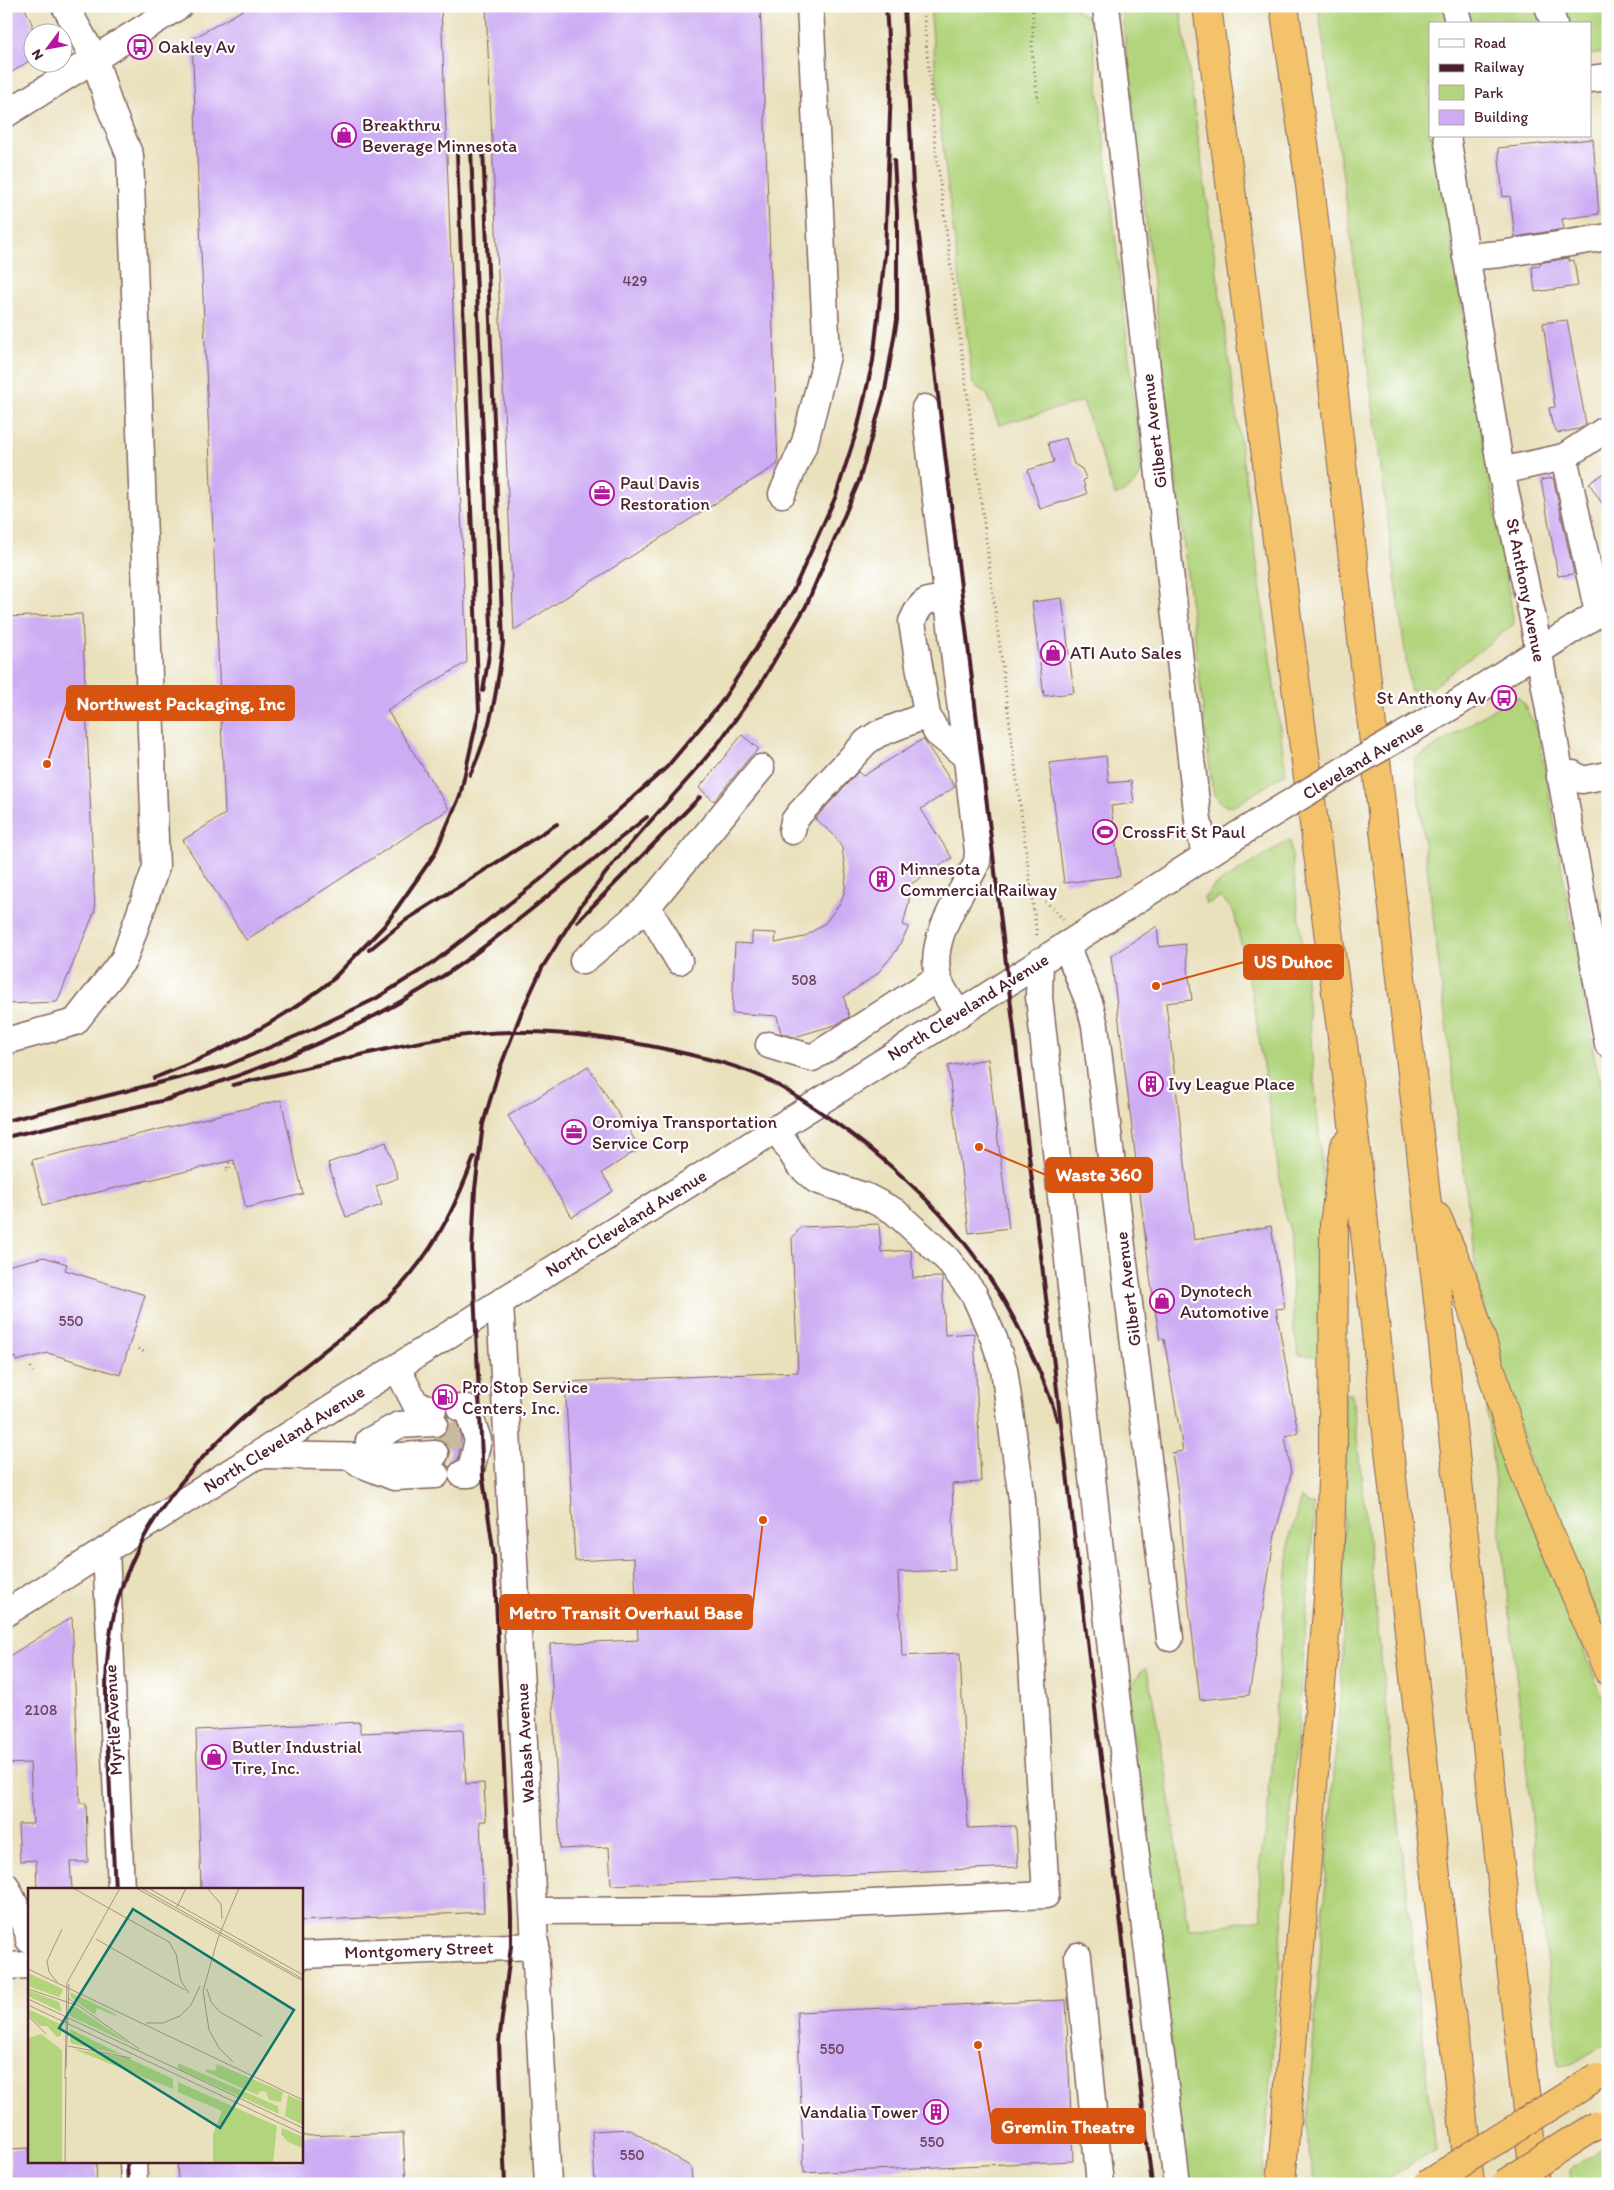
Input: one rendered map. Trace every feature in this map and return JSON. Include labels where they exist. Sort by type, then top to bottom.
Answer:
[{"type":"main road","points":[[1207,6],[1351,1106],[1470,2184]]},
{"type":"main road","points":[[1284,6],[1310,185],[1425,1190],[1535,2184]]},
{"type":"main road","points":[[1282,2184],[1328,1598],[1333,1449],[1334,1224],[1351,1106]]},
{"type":"main road","points":[[1425,1190],[1460,1270],[1511,1434],[1531,1490],[1608,1671]]},
{"type":"main road","points":[[1427,2184],[1598,2077]]},
{"type":"main road","points":[[1504,2184],[1597,2125]]},
{"type":"main road","points":[[1285,2152],[1300,2184]]},
{"type":"street","points":[[6,1041],[75,1022],[124,959],[156,867],[130,156],[108,102],[95,59],[65,6]]},
{"type":"street","points":[[6,114],[179,6]]},
{"type":"street","points":[[782,494],[805,442],[827,356],[810,6]]},
{"type":"street","name":"Gilbert Avenue","points":[[1106,6],[1197,810],[1205,856]]},
{"type":"street","points":[[1454,6],[1458,22]]},
{"type":"street","points":[[1548,6],[1553,22]]},
{"type":"street","points":[[1592,79],[1608,77]]},
{"type":"street","name":"St Anthony Avenue","points":[[1447,138],[1502,471],[1538,651],[1567,776],[1608,1044]]},
{"type":"street","points":[[1466,257],[1501,254],[1608,238]]},
{"type":"street","points":[[926,408],[978,852],[977,862],[945,924],[936,955],[938,978],[959,1014]]},
{"type":"street","points":[[1502,471],[1564,457],[1608,428]]},
{"type":"street","points":[[1564,457],[1603,610]]},
{"type":"street","points":[[948,602],[935,598],[925,602],[916,610],[912,622],[927,715],[937,733],[967,757]]},
{"type":"street","name":"Cleveland Avenue","points":[[1244,832],[1347,768],[1456,704],[1603,610]]},
{"type":"street","points":[[792,831],[794,822],[800,813],[866,742],[878,734],[927,715]]},
{"type":"street","points":[[1567,776],[1579,764],[1608,759]]},
{"type":"street","points":[[583,960],[647,907],[761,768]]},
{"type":"street","points":[[1567,776],[1582,780],[1608,775]]},
{"type":"street","name":"North Cleveland Avenue","points":[[6,1613],[959,1014],[1244,832]]},
{"type":"street","points":[[647,907],[679,961]]},
{"type":"street","name":"Gilbert Avenue","points":[[1071,942],[1095,1026],[1170,1638]]},
{"type":"street","points":[[1040,961],[1040,1007],[1116,1695],[1177,2184]]},
{"type":"street","points":[[769,1045],[812,1058],[938,978]]},
{"type":"street","points":[[534,1911],[719,1910],[1046,1894],[1022,1499],[1004,1369],[994,1339],[974,1294],[947,1259],[894,1210],[867,1197],[816,1180],[799,1165],[776,1128]]},
{"type":"street","name":"Wabash Avenue","points":[[500,1303],[548,2184]]},
{"type":"street","points":[[397,1368],[431,1434]]},
{"type":"street","points":[[341,1456],[399,1425],[431,1434]]},
{"type":"street","points":[[369,1441],[431,1434]]},
{"type":"street","points":[[259,1454],[384,1457],[431,1434]]},
{"type":"street","points":[[464,1439],[507,1438]]},
{"type":"street","name":"Myrtle Avenue","points":[[106,1550],[121,1888]]},
{"type":"street","points":[[6,1886],[10,1899],[28,1932]]},
{"type":"street","name":"Montgomery Street","points":[[302,1954],[536,1946]]},
{"type":"street","points":[[1078,1956],[1100,2184]]},
{"type":"street","points":[[6,1966],[28,1965]]},
{"type":"street","points":[[133,2162],[134,2184]]},
{"type":"path","points":[[922,6],[935,144],[1040,961]]},
{"type":"path","points":[[1033,6],[1032,52],[1038,101]]},
{"type":"path","points":[[1030,887],[1062,917],[1071,942]]},
{"type":"path","points":[[230,1161],[226,1171],[235,1163]]},
{"type":"path","points":[[138,1349],[144,1352]]},
{"type":"path","points":[[31,1366],[33,1372]]},
{"type":"green space","points":[[930,6],[1076,6],[1076,10],[1090,18],[1142,470],[1132,486],[1115,496],[1083,401],[999,425],[987,394],[973,384],[942,140]]},
{"type":"green space","points":[[1121,6],[1180,6],[1286,773],[1233,807],[1229,807],[1220,801],[1212,787]]},
{"type":"green space","points":[[1318,6],[1608,6],[1608,52],[1592,55],[1592,22],[1429,22],[1429,138],[1434,138],[1514,624],[1430,689],[1428,685],[1419,691],[1410,690],[1343,177]]},
{"type":"green space","points":[[1517,696],[1523,702],[1539,735],[1596,1067],[1608,1113],[1605,1124],[1608,1139],[1608,1639],[1537,1484],[1478,1287],[1414,760]]},
{"type":"green space","points":[[1290,840],[1305,969],[1326,1219],[1326,1357],[1299,1355],[1294,1332],[1289,1225],[1286,1222],[1254,1004],[1234,912],[1221,897],[1206,904],[1204,898],[1214,886]]},
{"type":"green space","points":[[1345,1394],[1352,1394],[1435,2150],[1381,2184],[1316,2184],[1308,2147],[1307,2124],[1343,1657]]},
{"type":"green space","points":[[1486,1400],[1608,1712],[1608,2042],[1571,2065],[1559,2067]]},
{"type":"green space","points":[[1301,1497],[1309,1504],[1315,1504],[1262,2184],[1187,2184],[1129,1701],[1136,1679],[1144,1668],[1147,1669],[1165,1765],[1189,1930],[1262,1919],[1259,1867],[1266,1830],[1290,1536]]},
{"type":"green space","points":[[1608,2145],[1608,2184],[1571,2184],[1570,2169]]},
{"type":"building","points":[[19,6],[24,6],[31,22],[22,22],[22,66],[6,76],[6,14]]},
{"type":"building","points":[[250,6],[441,6],[467,662],[387,710],[449,809],[246,940],[183,840],[225,814],[192,39]]},
{"type":"building","points":[[486,6],[760,6],[778,464],[514,630]]},
{"type":"building","points":[[1593,139],[1599,214],[1562,219],[1564,229],[1515,237],[1510,196],[1503,197],[1498,148]]},
{"type":"building","points":[[1568,258],[1569,261],[1574,260],[1578,286],[1535,292],[1532,267],[1540,266],[1540,263]]},
{"type":"building","points":[[1567,320],[1586,424],[1579,429],[1558,433],[1552,424],[1549,408],[1555,407],[1543,323]]},
{"type":"building","points":[[1066,438],[1074,464],[1082,469],[1086,478],[1083,481],[1087,494],[1040,509],[1028,470],[1054,462],[1048,443]]},
{"type":"building","points":[[1608,471],[1608,513],[1589,483]]},
{"type":"building","points":[[1553,478],[1574,574],[1558,576],[1541,480]]},
{"type":"building","name":"ATI Auto Sales","points":[[1062,598],[1074,693],[1044,696],[1032,602]]},
{"type":"building","points":[[82,614],[95,911],[57,1002],[6,1004],[6,617]]},
{"type":"building","points":[[742,735],[759,749],[749,758],[714,801],[699,788]]},
{"type":"building","name":"Minnesota Commercial Railway","points":[[923,739],[955,787],[921,809],[952,858],[911,884],[903,925],[909,927],[896,951],[877,974],[844,997],[849,1017],[835,1025],[794,1037],[781,1033],[777,1016],[732,1013],[735,943],[752,944],[752,932],[776,933],[775,943],[804,937],[825,923],[841,902],[846,876],[842,848],[834,835],[815,819],[858,772],[863,776]]},
{"type":"building","points":[[1106,756],[1109,783],[1131,781],[1134,803],[1111,806],[1120,876],[1064,883],[1049,763]]},
{"type":"building","points":[[1157,926],[1159,947],[1185,944],[1192,1000],[1166,1003],[1194,1240],[1271,1226],[1285,1308],[1276,1309],[1298,1433],[1285,1436],[1291,1474],[1275,1535],[1249,1695],[1200,1700],[1182,1546],[1178,1492],[1172,1453],[1183,1451],[1164,1339],[1160,1340],[1151,1284],[1111,956]]},
{"type":"building","points":[[988,1059],[1009,1228],[969,1233],[948,1066]]},
{"type":"building","name":"Oromiya Transportation Service Corp","points":[[588,1066],[640,1148],[602,1173],[613,1191],[572,1217],[508,1116]]},
{"type":"building","points":[[281,1100],[303,1194],[246,1208],[234,1160],[43,1205],[32,1160]]},
{"type":"building","points":[[386,1142],[398,1178],[376,1186],[382,1205],[346,1217],[328,1163]]},
{"type":"building","points":[[879,1224],[881,1252],[911,1250],[913,1278],[942,1277],[945,1335],[974,1333],[981,1482],[952,1484],[955,1570],[898,1572],[902,1656],[960,1653],[968,1828],[1016,1826],[1018,1867],[611,1885],[609,1847],[560,1849],[550,1644],[638,1640],[634,1558],[575,1561],[565,1382],[798,1372],[792,1238],[801,1227]]},
{"type":"building","points":[[44,1257],[67,1264],[65,1270],[145,1295],[120,1375],[48,1353],[16,1361],[16,1357],[6,1360],[6,1266]]},
{"type":"building","points":[[447,1414],[456,1422],[461,1437],[458,1460],[449,1467],[446,1464],[450,1454],[448,1446],[434,1438],[442,1436],[447,1430],[449,1423]]},
{"type":"building","points":[[72,1617],[80,1803],[86,1803],[88,1862],[70,1862],[72,1888],[37,1888],[36,1860],[20,1861],[18,1824],[33,1824],[30,1763],[6,1764],[6,1658]]},
{"type":"building","points":[[360,1722],[360,1733],[463,1729],[466,1784],[484,1783],[486,1821],[480,1821],[484,1912],[302,1921],[302,1888],[201,1888],[196,1730]]},
{"type":"building","name":"Vandalia Tower","points":[[1066,2000],[1073,2161],[804,2173],[797,2012]]},
{"type":"building","points":[[629,2129],[691,2167],[692,2184],[595,2184],[592,2131]]},
{"type":"building","points":[[403,2133],[406,2184],[178,2184],[177,2162],[302,2162],[302,2136]]},
{"type":"building","points":[[28,2148],[28,2162],[96,2162],[97,2184],[11,2184],[10,2149]]},
{"type":"tunnel","points":[[434,1437],[461,1435]]},
{"type":"railway","points":[[6,1121],[226,1066],[315,1028],[375,999],[434,962],[541,879],[667,767],[720,704],[793,591],[835,498],[857,430],[873,361],[885,254],[891,85],[886,6]]},
{"type":"railway","points":[[904,6],[913,186],[1152,2184]]},
{"type":"railway","points":[[470,775],[488,727],[503,643],[483,147]]},
{"type":"railway","points":[[471,150],[491,626],[489,655],[483,691]]},
{"type":"railway","points":[[332,980],[385,925],[434,855],[460,796],[479,711],[457,153]]},
{"type":"railway","points":[[698,767],[720,741],[760,685],[806,606],[859,481],[885,390],[897,320],[897,211],[894,160]]},
{"type":"railway","points":[[505,2184],[499,2042],[511,1946],[511,1915],[494,1556],[483,1478],[472,1249],[475,1189],[483,1124],[498,1073],[522,1011],[542,968],[582,904],[615,861],[703,762]]},
{"type":"railway","points":[[577,922],[700,797]]},
{"type":"railway","points":[[167,1099],[275,1062],[344,1031],[411,996],[476,953],[647,817]]},
{"type":"railway","points":[[369,950],[406,920],[557,824]]},
{"type":"railway","points":[[154,1078],[203,1058],[249,1035],[294,1008],[336,977]]},
{"type":"railway","points":[[233,1085],[415,1043],[455,1036],[515,1032],[574,1034],[632,1042],[705,1058],[751,1072],[797,1097],[851,1134],[905,1179],[952,1228],[974,1255],[1011,1313],[1040,1372],[1057,1420]]},
{"type":"railway","points":[[6,1137],[174,1098]]},
{"type":"railway","points":[[115,1888],[106,1690],[111,1630],[115,1610],[128,1570],[146,1534],[168,1500],[193,1468],[221,1438],[251,1410],[352,1329],[400,1287],[421,1261],[447,1219],[474,1157]]},
{"type":"railway","points":[[127,2162],[128,2184]]},
{"type":"place","name":"Oakley Av","points":[[140,47]]},
{"type":"place","name":"Breakthru Beverage Minnesota","points":[[344,135]]},
{"type":"place","name":"Paul Davis Restoration","points":[[602,493]]},
{"type":"place","name":"ATI Auto Sales","points":[[1053,653]]},
{"type":"place","name":"St Anthony Av","points":[[1504,698]]},
{"type":"place","name":"Northwest Packaging, Inc","points":[[47,764]]},
{"type":"place","name":"CrossFit St Paul","points":[[1105,832]]},
{"type":"place","name":"Minnesota Commercial Railway","points":[[882,879]]},
{"type":"place","name":"US Duhoc","points":[[1156,986]]},
{"type":"place","name":"Ivy League Place","points":[[1151,1084]]},
{"type":"place","name":"Oromiya Transportation Service Corp","points":[[574,1132]]},
{"type":"place","name":"Waste 360","points":[[979,1147]]},
{"type":"place","name":"Dynotech Automotive","points":[[1162,1301]]},
{"type":"place","name":"Pro Stop Service Centers, Inc.","points":[[445,1397]]},
{"type":"place","name":"Metro Transit Overhaul Base","points":[[763,1520]]},
{"type":"place","name":"Butler Industrial Tire, Inc.","points":[[214,1757]]},
{"type":"place","name":"Gremlin Theatre","points":[[978,2045]]},
{"type":"place","name":"Vandalia Tower","points":[[936,2112]]}]
